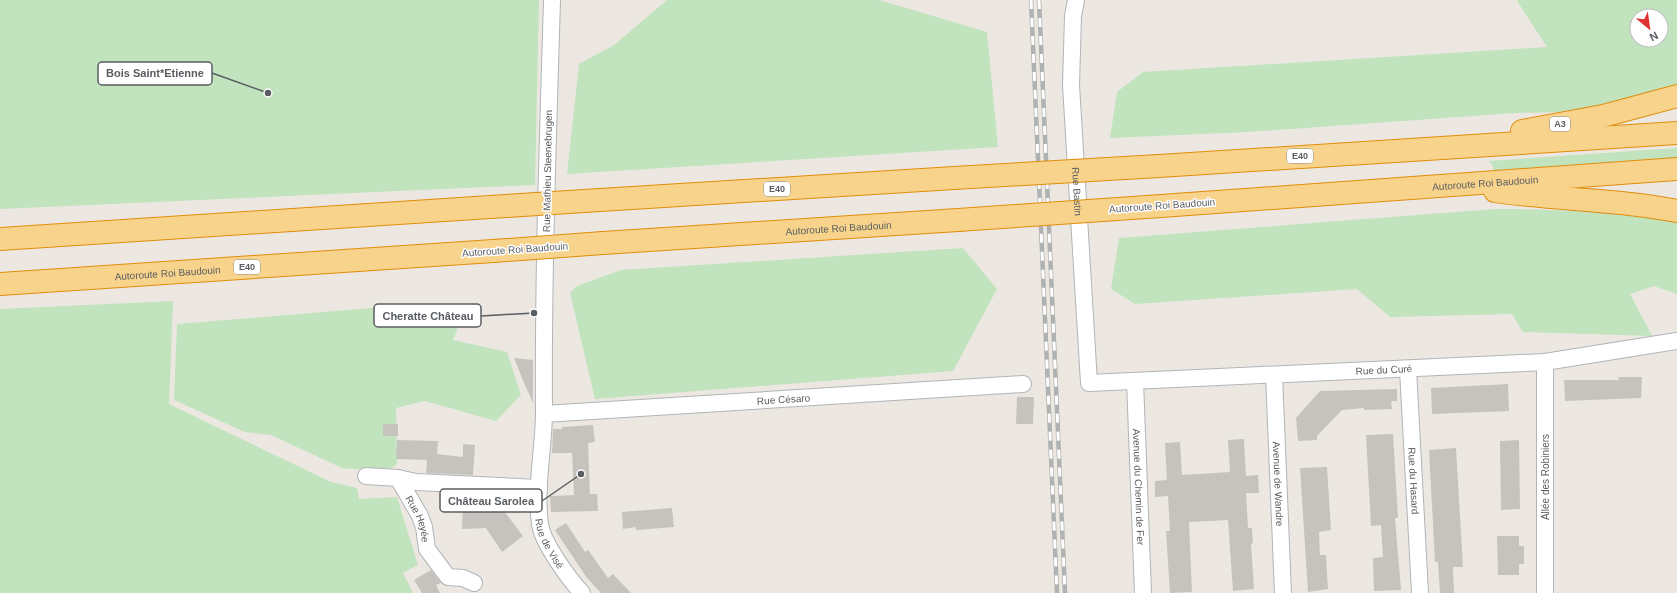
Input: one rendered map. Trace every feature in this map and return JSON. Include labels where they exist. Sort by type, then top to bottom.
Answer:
[{"type":"highway","name":"A3","points":[[1442,148],[1603,116],[1677,96]]},
{"type":"highway","name":"E40","points":[[0,240],[490,207],[1677,133]]},
{"type":"highway","name":"Autoroute Roi Baudouin","points":[[0,284],[958,220],[1677,169]]},
{"type":"highway","points":[[1452,185],[1540,198],[1626,202],[1677,211]]},
{"type":"street","name":"Rue Mathieu Steenebrugen","points":[[544,414],[543,321],[552,0]]},
{"type":"street","name":"Rue Bastin","points":[[1076,0],[1073,16],[1072,85],[1089,383]]},
{"type":"street","name":"Rue du Curé","points":[[1089,383],[1545,362],[1677,341]]},
{"type":"street","name":"Allée des Robiniers","points":[[1545,362],[1546,593]]},
{"type":"street","name":"Rue du Hasard","points":[[1408,369],[1420,593]]},
{"type":"street","name":"Avenue de Wandre","points":[[1274,375],[1283,593]]},
{"type":"street","name":"Avenue du Chemin de Fer","points":[[1135,381],[1143,593]]},
{"type":"street","name":"Rue Césaro","points":[[544,414],[1023,384]]},
{"type":"street","name":"Rue de Visé","points":[[544,414],[539,488],[540,525],[546,540],[569,578],[582,593]]},
{"type":"street","points":[[366,476],[398,478],[416,482],[539,488]]},
{"type":"street","name":"Rue Heyée","points":[[398,478],[420,516],[424,527],[427,549],[442,570],[448,577],[463,578],[474,583]]},
{"type":"green space","points":[[0,0],[539,0],[535,185],[0,209]]},
{"type":"green space","points":[[667,0],[879,0],[987,32],[998,147],[567,174],[579,64],[614,45]]},
{"type":"green space","points":[[1677,0],[1677,87],[1578,112],[1515,113],[1248,132],[1110,138],[1117,92],[1143,72],[1547,47],[1517,1]]},
{"type":"green space","points":[[1677,148],[1677,159],[1493,171],[1493,166],[1489,161]]},
{"type":"green space","points":[[1495,209],[1586,212],[1631,215],[1677,221],[1677,294],[1654,286],[1630,294],[1652,336],[1523,332],[1512,314],[1390,317],[1357,289],[1135,304],[1111,289],[1119,238]]},
{"type":"green space","points":[[963,248],[997,289],[953,371],[595,399],[570,293],[577,286],[621,270]]},
{"type":"green space","points":[[173,301],[169,404],[331,482],[357,488],[359,499],[397,497],[418,565],[403,573],[413,593],[0,593],[0,309]]},
{"type":"green space","points":[[419,304],[464,311],[453,340],[507,352],[521,395],[496,421],[425,401],[396,408],[397,464],[386,472],[342,468],[271,435],[245,432],[174,400],[177,324]]},
{"type":"building","points":[[514,358],[533,360],[533,403],[522,378]]},
{"type":"building","points":[[1618,377],[1642,377],[1641,398],[1565,401],[1564,380],[1619,380]]},
{"type":"building","points":[[1508,384],[1509,411],[1432,414],[1431,388]]},
{"type":"building","points":[[1397,389],[1397,401],[1391,401],[1392,409],[1364,410],[1364,408],[1342,410],[1317,436],[1317,440],[1298,441],[1296,418],[1320,391]]},
{"type":"building","points":[[1017,397],[1034,397],[1033,424],[1016,424]]},
{"type":"building","points":[[383,424],[398,424],[398,436],[383,436]]},
{"type":"building","points":[[593,425],[595,442],[588,443],[590,494],[597,494],[598,511],[551,512],[550,496],[574,495],[572,453],[552,453],[553,429]]},
{"type":"building","points":[[1393,434],[1398,518],[1395,518],[1401,590],[1374,591],[1373,558],[1383,557],[1381,525],[1371,526],[1366,435]]},
{"type":"building","points":[[1244,439],[1246,476],[1258,475],[1259,493],[1246,493],[1248,528],[1252,528],[1253,543],[1251,544],[1254,589],[1233,591],[1228,520],[1189,522],[1192,592],[1170,593],[1166,531],[1170,531],[1168,496],[1155,497],[1155,481],[1167,480],[1165,443],[1180,442],[1182,475],[1230,472],[1228,440]]},
{"type":"building","points":[[397,440],[438,441],[437,454],[463,457],[463,444],[475,445],[473,475],[426,473],[427,460],[396,459]]},
{"type":"building","points":[[1519,440],[1520,509],[1501,510],[1500,441]]},
{"type":"building","points":[[1456,448],[1463,567],[1453,567],[1454,593],[1440,593],[1438,562],[1435,562],[1429,450]]},
{"type":"building","points":[[1327,467],[1331,530],[1319,532],[1320,555],[1326,555],[1328,589],[1308,592],[1300,468]]},
{"type":"building","points":[[500,496],[521,497],[520,513],[504,511],[523,536],[502,552],[486,528],[462,529],[463,503],[499,505]]},
{"type":"building","points":[[672,508],[674,527],[636,530],[636,527],[623,529],[622,512]]},
{"type":"building","points":[[566,523],[585,552],[588,550],[608,578],[613,574],[631,593],[601,593],[587,578],[555,530]]},
{"type":"building","points":[[1497,536],[1519,536],[1519,546],[1524,546],[1524,564],[1519,564],[1519,575],[1498,575]]},
{"type":"building","points":[[431,570],[441,583],[436,585],[440,593],[422,593],[414,580]]},
{"type":"railway","points":[[1031,0],[1057,593]]},
{"type":"railway","points":[[1039,0],[1065,593]]},
{"type":"place","name":"Bois Saint*Etienne","points":[[268,93]]},
{"type":"place","name":"Cheratte Château","points":[[534,313]]},
{"type":"place","name":"Château Sarolea","points":[[581,474]]}]
